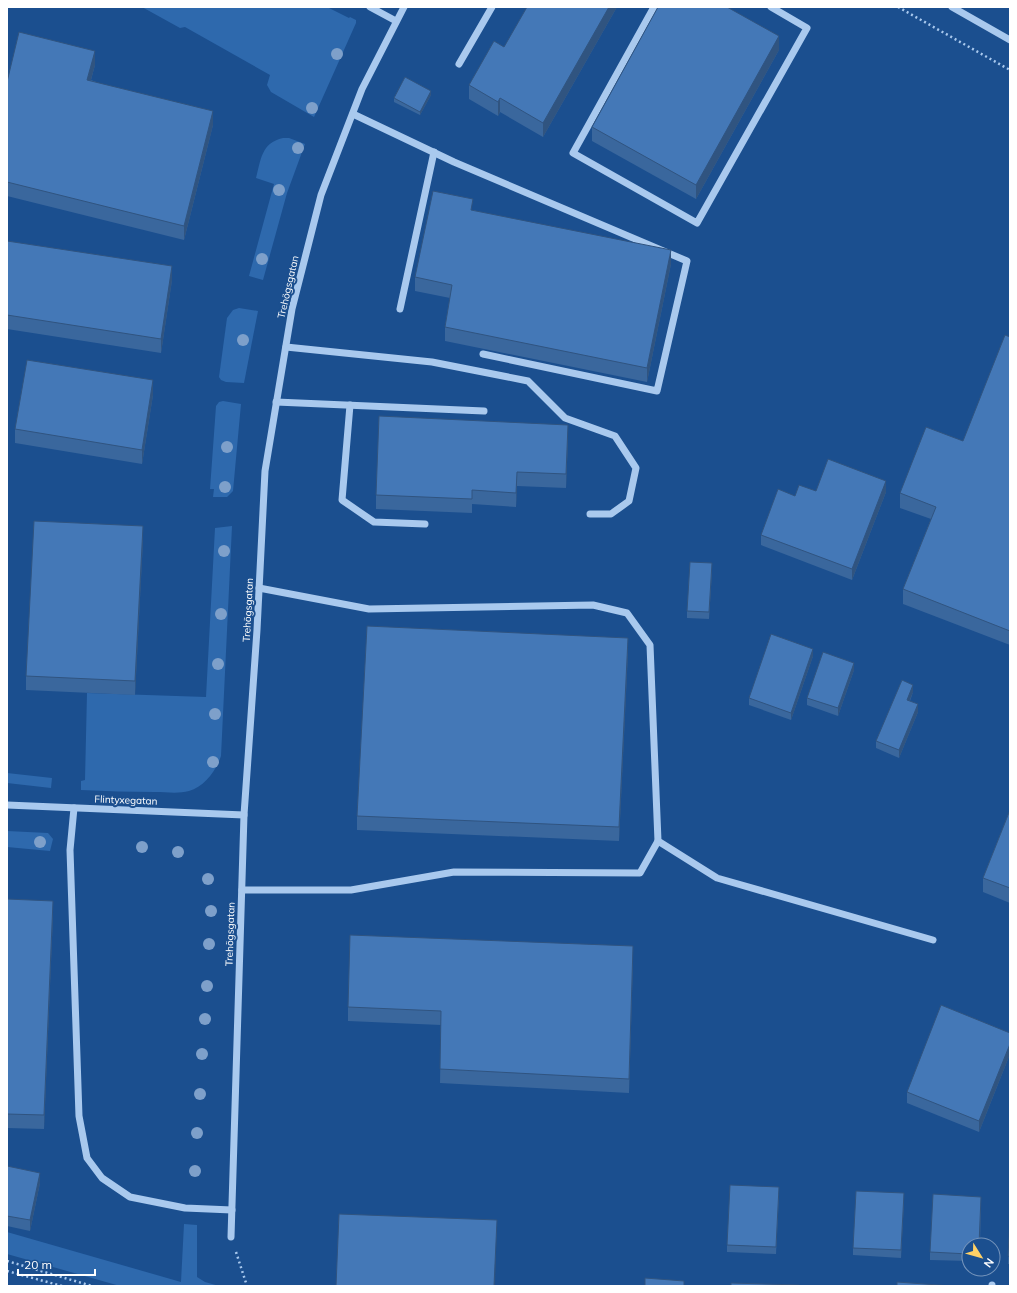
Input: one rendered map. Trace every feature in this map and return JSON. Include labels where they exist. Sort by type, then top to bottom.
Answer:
[{"type":"street","points":[[370,7],[396,21]]},
{"type":"street","name":"Trehögsgatan","points":[[231,1237],[244,815],[265,471],[292,309],[321,195],[362,90],[404,7]]},
{"type":"street","points":[[459,64],[492,7]]},
{"type":"street","points":[[654,7],[573,153],[697,224],[807,28],[771,7]]},
{"type":"street","points":[[952,7],[1010,40]]},
{"type":"street","points":[[353,114],[462,166],[687,261],[657,391],[483,354]]},
{"type":"street","points":[[400,309],[434,152]]},
{"type":"street","points":[[286,347],[432,362],[528,381],[565,418],[615,436],[636,468],[629,501],[611,514],[590,514]]},
{"type":"street","points":[[276,402],[484,411]]},
{"type":"street","points":[[350,405],[342,500],[374,522],[426,524]]},
{"type":"street","points":[[242,890],[351,890],[454,872],[640,873],[658,841],[650,644],[626,613],[593,605],[369,609],[259,588]]},
{"type":"street","name":"Flintyxegatan","points":[[7,805],[244,815]]},
{"type":"street","points":[[74,808],[70,850],[80,1116],[87,1158],[102,1178],[130,1197],[185,1208],[232,1210]]},
{"type":"street","points":[[658,841],[717,878],[932,940]]},
{"type":"path","points":[[898,7],[1010,70]]},
{"type":"path","points":[[231,1237],[247,1286]]},
{"type":"path","points":[[7,1261],[92,1286]]},
{"type":"path","points":[[7,1271],[62,1286]]},
{"type":"shaded area","points":[[142,7],[327,7],[356,20],[356,23],[314,117],[271,92],[267,85],[270,75],[185,27],[180,28]]},
{"type":"shaded area","points":[[289,138],[305,144],[287,193],[263,280],[249,276],[274,184],[256,178],[263,153],[266,148],[276,140]]},
{"type":"shaded area","points":[[239,308],[258,311],[244,383],[226,382],[221,380],[219,377],[227,318],[233,310]]},
{"type":"shaded area","points":[[223,401],[241,404],[233,491],[227,497],[213,497],[214,489],[210,489],[216,406],[219,402]]},
{"type":"shaded area","points":[[232,526],[221,756],[213,773],[200,786],[185,792],[172,793],[81,790],[81,781],[85,780],[87,693],[206,697],[215,528]]},
{"type":"shaded area","points":[[7,773],[52,778],[51,788],[7,783]]},
{"type":"shaded area","points":[[7,831],[48,833],[53,839],[50,851],[7,847]]},
{"type":"shaded area","points":[[184,1224],[197,1225],[197,1277],[205,1282],[219,1286],[120,1286],[7,1254],[7,1232],[181,1282]]},
{"type":"building","points":[[527,7],[609,7],[543,123],[500,98],[498,102],[469,85],[494,41],[504,47]]},
{"type":"building","points":[[658,7],[727,7],[779,36],[696,185],[592,127]]},
{"type":"building","points":[[19,32],[95,51],[87,80],[213,111],[184,226],[7,182],[7,82]]},
{"type":"building","points":[[405,77],[431,91],[420,112],[394,98]]},
{"type":"building","points":[[433,191],[473,199],[471,210],[671,250],[647,368],[445,327],[452,285],[415,277]]},
{"type":"building","points":[[7,241],[172,266],[161,339],[7,315]]},
{"type":"building","points":[[1005,335],[1010,337],[1010,631],[903,589],[936,507],[900,493],[926,427],[963,441]]},
{"type":"building","points":[[27,360],[153,380],[142,450],[15,429]]},
{"type":"building","points":[[379,416],[568,425],[566,474],[517,472],[516,493],[472,490],[472,499],[376,495]]},
{"type":"building","points":[[828,459],[886,481],[852,569],[761,535],[778,489],[795,496],[799,485],[816,491]]},
{"type":"building","points":[[34,521],[143,526],[135,681],[26,676]]},
{"type":"building","points":[[690,562],[712,563],[709,612],[687,611]]},
{"type":"building","points":[[367,626],[628,638],[619,827],[357,816]]},
{"type":"building","points":[[771,634],[813,649],[791,713],[749,698]]},
{"type":"building","points":[[823,652],[854,663],[838,708],[807,698]]},
{"type":"building","points":[[902,680],[913,685],[907,700],[918,704],[899,750],[876,741]]},
{"type":"building","points":[[1010,810],[1010,888],[983,878]]},
{"type":"building","points":[[7,899],[53,901],[44,1115],[7,1114]]},
{"type":"building","points":[[350,935],[633,946],[629,1079],[440,1069],[441,1011],[348,1007]]},
{"type":"building","points":[[941,1005],[1010,1033],[1010,1044],[979,1121],[907,1092]]},
{"type":"building","points":[[7,1166],[40,1173],[30,1220],[7,1216]]},
{"type":"building","points":[[730,1185],[779,1187],[776,1247],[727,1245]]},
{"type":"building","points":[[856,1191],[904,1193],[901,1250],[853,1248]]},
{"type":"building","points":[[933,1194],[981,1197],[979,1237],[961,1237],[961,1254],[930,1252]]},
{"type":"building","points":[[339,1214],[497,1220],[494,1286],[336,1286]]},
{"type":"building","points":[[1010,1218],[1010,1257],[1008,1256]]},
{"type":"building","points":[[645,1278],[684,1281],[684,1286],[645,1286]]},
{"type":"building","points":[[897,1282],[952,1286],[897,1286]]},
{"type":"building","points":[[731,1283],[799,1285],[799,1286],[731,1286]]}]
